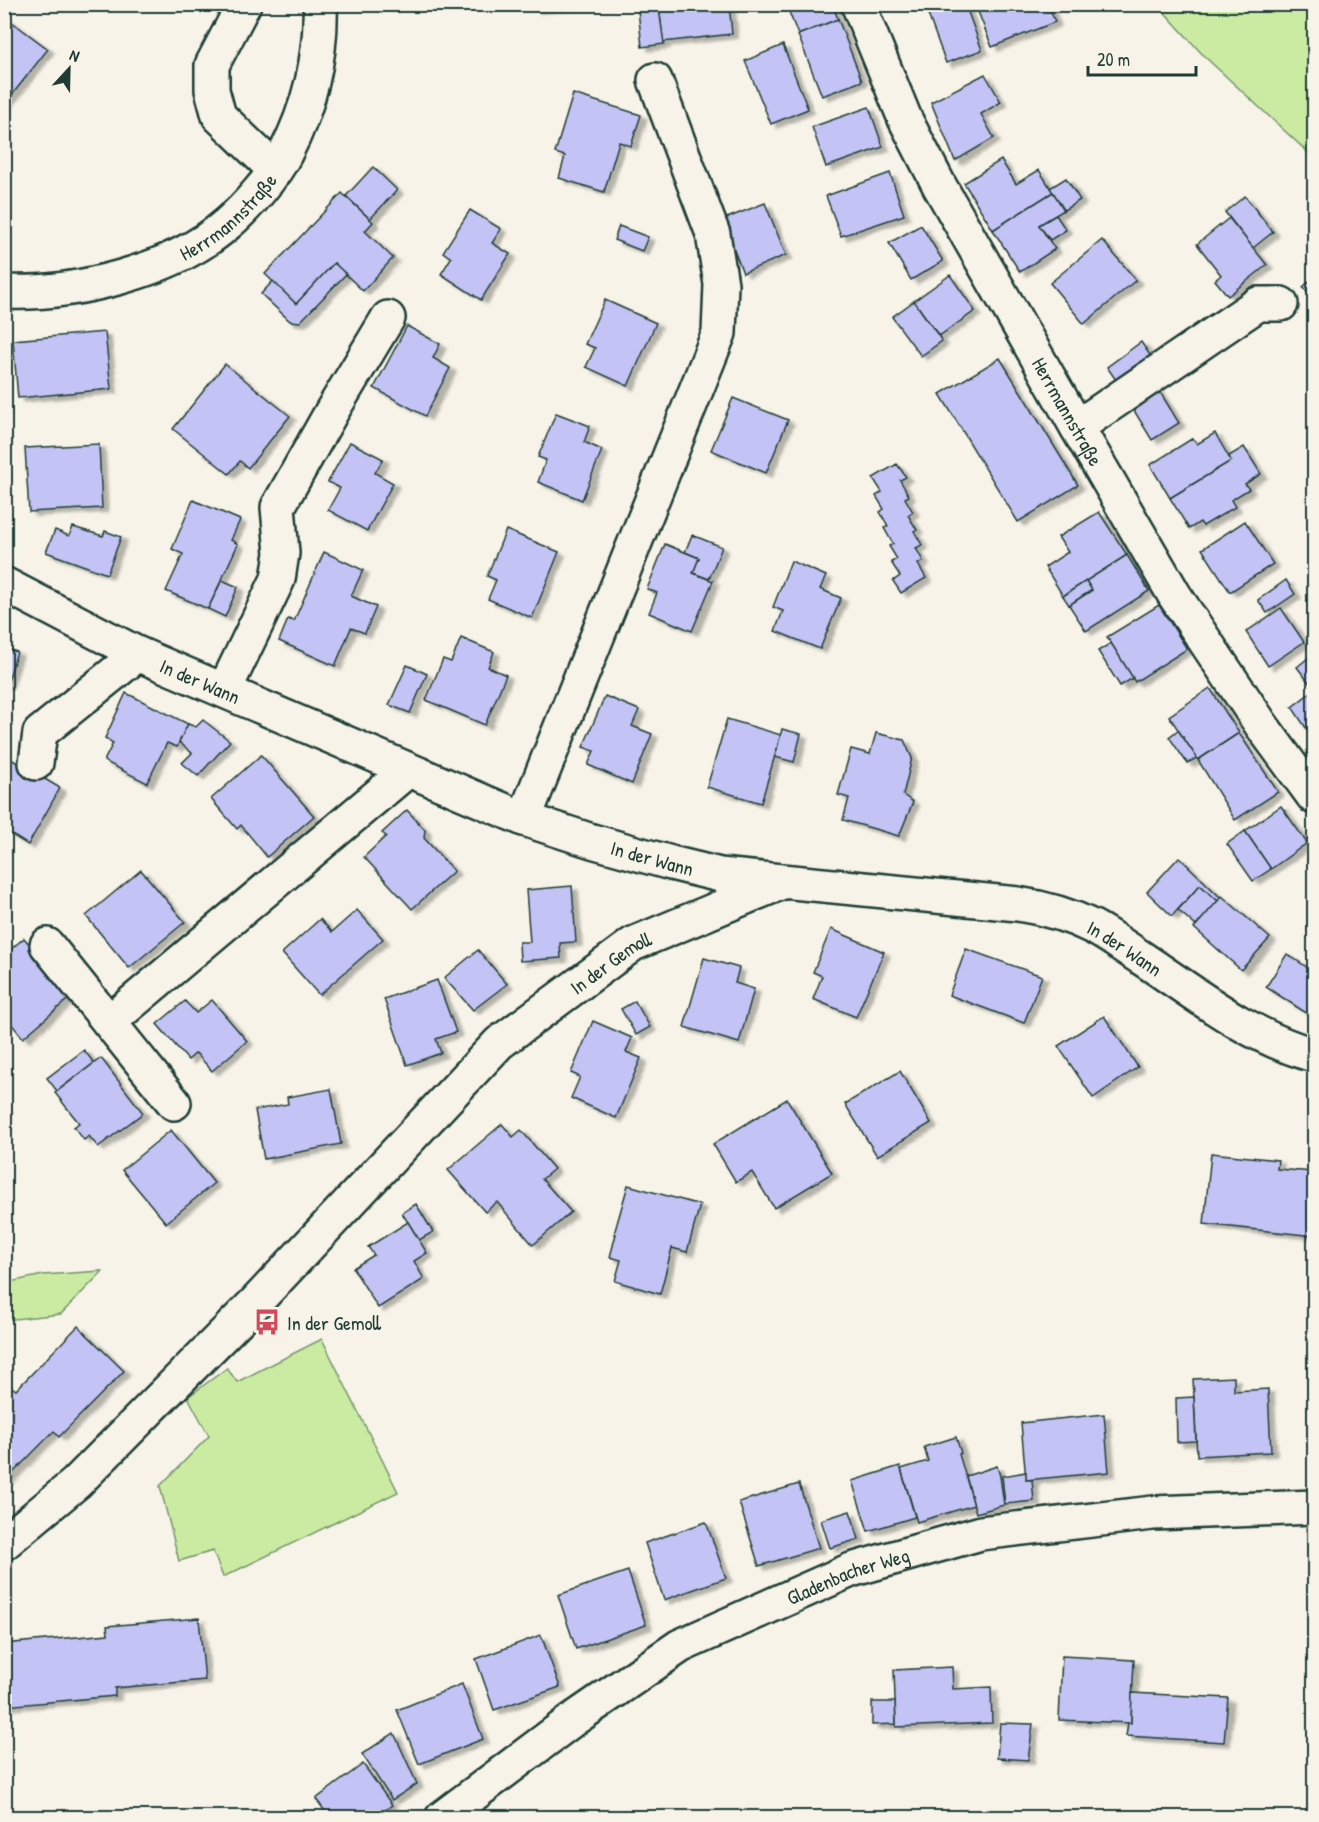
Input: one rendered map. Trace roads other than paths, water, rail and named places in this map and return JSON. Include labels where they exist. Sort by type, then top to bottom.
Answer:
[{"type":"street","points":[[244,4],[212,65],[212,90],[219,116],[275,170]]},
{"type":"street","name":"Herrmannstraße","points":[[4,292],[39,292],[75,288],[110,280],[176,256],[226,225],[275,170],[294,136],[318,56],[320,4]]},
{"type":"street","name":"Herrmannstraße","points":[[858,4],[905,119],[939,185],[1077,427],[1175,596],[1262,726],[1314,797]]},
{"type":"street","points":[[524,819],[719,333],[721,284],[713,234],[655,81]]},
{"type":"street","points":[[1077,427],[1258,304],[1281,304]]},
{"type":"street","points":[[225,689],[278,579],[282,553],[278,507],[388,318]]},
{"type":"street","name":"In der Wann","points":[[4,584],[138,654],[225,689],[524,819],[720,875],[986,900],[1053,911],[1093,927],[1233,1019],[1263,1036],[1314,1055]]},
{"type":"street","points":[[36,763],[40,733],[138,654]]},
{"type":"street","points":[[109,1022],[408,770]]},
{"type":"street","name":"In der Gemoll","points":[[4,1543],[76,1484],[254,1304],[499,1043],[633,944],[785,881]]},
{"type":"street","points":[[47,945],[174,1103]]},
{"type":"street","name":"Gladenbacher Weg","points":[[442,1818],[571,1721],[680,1646],[851,1570],[981,1533],[1153,1513],[1314,1507]]},
{"type":"place","name":"In der Gemoll","points":[[267,1322]]}]
